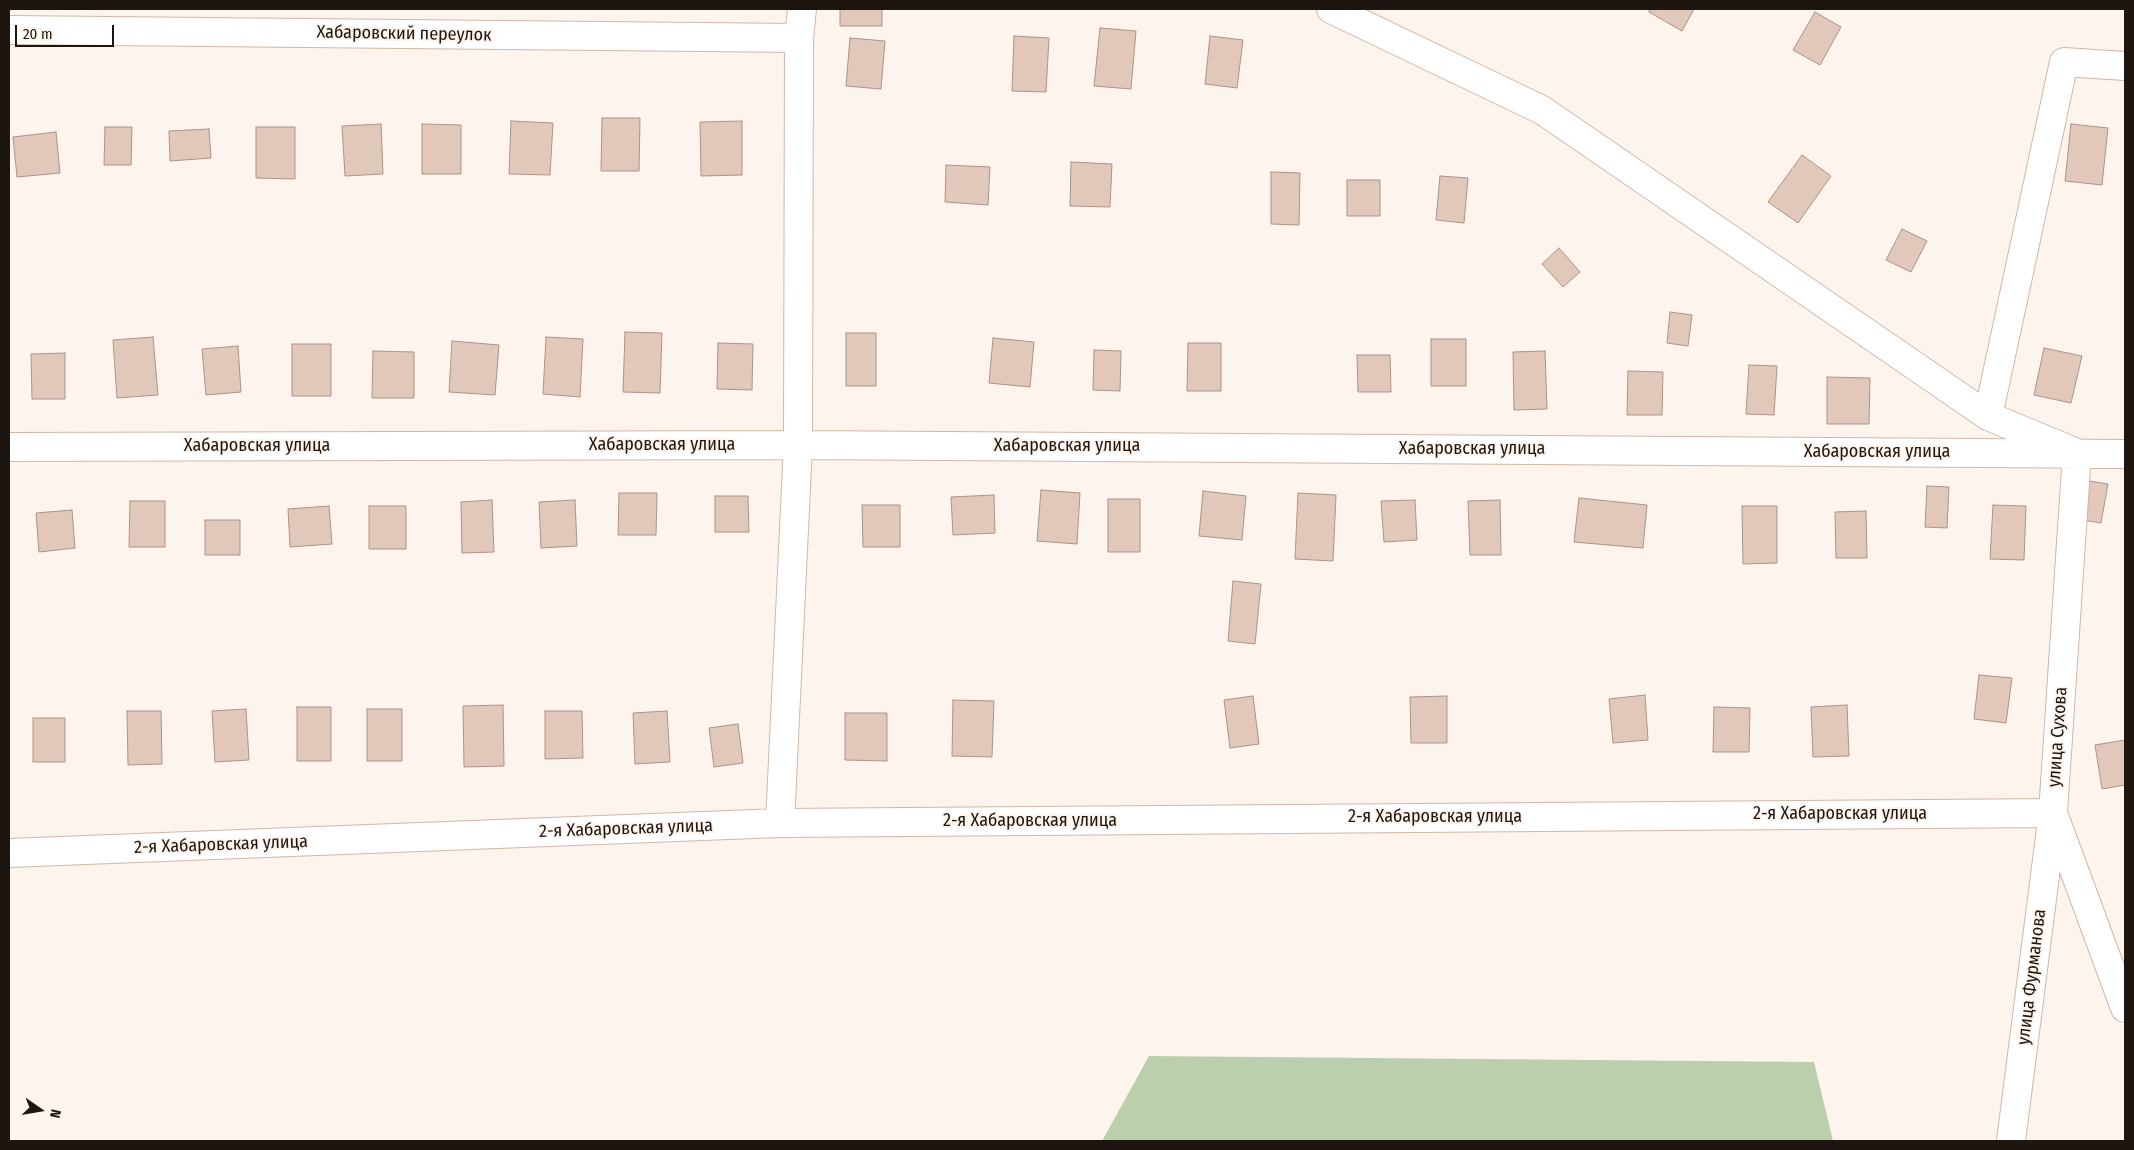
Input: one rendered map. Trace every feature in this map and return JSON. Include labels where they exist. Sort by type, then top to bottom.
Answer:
[{"type":"street","points":[[780,822],[798,445],[799,38],[802,9]]},
{"type":"street","points":[[1332,9],[1542,110],[1988,416],[2077,453]]},
{"type":"street","name":"Хабаровский переулок","points":[[9,30],[799,38]]},
{"type":"street","points":[[1988,416],[2064,62],[2125,66]]},
{"type":"street","name":"Хабаровская улица","points":[[9,447],[798,445],[2125,454]]},
{"type":"street","name":"улица Сухова","points":[[2077,453],[2053,813],[2125,1008]]},
{"type":"street","name":"2-я Хабаровская улица","points":[[9,853],[780,822],[2053,813]]},
{"type":"street","name":"улица Фурманова","points":[[2011,1141],[2053,813]]},
{"type":"green space","points":[[1149,1056],[1814,1062],[1833,1141],[1102,1141]]},
{"type":"building","points":[[840,9],[882,9],[882,26],[840,26]]},
{"type":"building","points":[[1650,9],[1694,9],[1682,31],[1649,12]]},
{"type":"building","points":[[1815,12],[1841,27],[1820,65],[1793,50]]},
{"type":"building","points":[[1100,28],[1136,31],[1131,89],[1094,86]]},
{"type":"building","points":[[1014,36],[1049,38],[1046,92],[1012,91]]},
{"type":"building","points":[[1210,36],[1243,40],[1237,88],[1205,84]]},
{"type":"building","points":[[850,38],[885,41],[881,89],[846,86]]},
{"type":"building","points":[[602,118],[640,118],[639,171],[601,171]]},
{"type":"building","points":[[511,121],[553,123],[550,175],[509,174]]},
{"type":"building","points":[[742,121],[742,175],[701,176],[700,122]]},
{"type":"building","points":[[381,124],[383,174],[345,176],[342,126]]},
{"type":"building","points":[[422,124],[461,125],[461,174],[422,174]]},
{"type":"building","points":[[2071,124],[2108,128],[2102,185],[2065,181]]},
{"type":"building","points":[[105,127],[132,127],[131,165],[104,165]]},
{"type":"building","points":[[256,127],[295,127],[295,179],[256,178]]},
{"type":"building","points":[[209,129],[211,158],[170,161],[169,131]]},
{"type":"building","points":[[56,132],[60,173],[17,177],[13,137]]},
{"type":"building","points":[[1802,155],[1831,176],[1798,223],[1768,202]]},
{"type":"building","points":[[1071,162],[1112,164],[1110,207],[1070,206]]},
{"type":"building","points":[[946,165],[990,167],[988,205],[945,202]]},
{"type":"building","points":[[1271,172],[1300,173],[1299,225],[1271,224]]},
{"type":"building","points":[[1440,176],[1468,178],[1464,223],[1436,220]]},
{"type":"building","points":[[1347,180],[1380,180],[1380,216],[1347,216]]},
{"type":"building","points":[[1902,229],[1927,241],[1911,272],[1886,260]]},
{"type":"building","points":[[1559,248],[1580,272],[1563,287],[1542,264]]},
{"type":"building","points":[[1670,312],[1692,315],[1688,346],[1667,343]]},
{"type":"building","points":[[625,332],[662,333],[660,393],[623,392]]},
{"type":"building","points":[[846,333],[876,333],[876,386],[846,386]]},
{"type":"building","points":[[153,337],[158,395],[117,398],[113,340]]},
{"type":"building","points":[[546,337],[583,339],[580,397],[543,394]]},
{"type":"building","points":[[993,338],[1034,342],[1030,387],[989,383]]},
{"type":"building","points":[[1431,339],[1466,339],[1466,386],[1431,386]]},
{"type":"building","points":[[452,341],[499,345],[495,395],[449,392]]},
{"type":"building","points":[[718,343],[753,344],[752,390],[717,389]]},
{"type":"building","points":[[1188,343],[1221,343],[1221,391],[1187,391]]},
{"type":"building","points":[[292,344],[331,344],[331,396],[292,396]]},
{"type":"building","points":[[238,346],[241,392],[206,395],[202,349]]},
{"type":"building","points":[[2044,348],[2082,356],[2071,403],[2034,395]]},
{"type":"building","points":[[1094,350],[1121,351],[1120,391],[1093,390]]},
{"type":"building","points":[[373,351],[414,352],[414,398],[372,398]]},
{"type":"building","points":[[1545,351],[1547,409],[1514,410],[1513,352]]},
{"type":"building","points":[[65,353],[65,399],[32,399],[31,354]]},
{"type":"building","points":[[1357,355],[1390,355],[1391,392],[1358,392]]},
{"type":"building","points":[[1749,365],[1777,366],[1774,415],[1746,414]]},
{"type":"building","points":[[1628,371],[1663,372],[1662,415],[1627,415]]},
{"type":"building","points":[[1827,377],[1870,378],[1869,424],[1827,424]]},
{"type":"building","points":[[2083,480],[2108,484],[2101,523],[2076,519]]},
{"type":"building","points":[[1927,486],[1949,487],[1947,528],[1925,527]]},
{"type":"building","points":[[1041,490],[1080,493],[1077,544],[1037,541]]},
{"type":"building","points":[[1203,491],[1246,496],[1242,540],[1199,536]]},
{"type":"building","points":[[619,493],[657,493],[656,535],[618,535]]},
{"type":"building","points":[[1298,493],[1336,495],[1333,561],[1295,559]]},
{"type":"building","points":[[994,495],[995,533],[953,535],[951,497]]},
{"type":"building","points":[[715,496],[748,496],[749,532],[715,532]]},
{"type":"building","points":[[1579,498],[1647,505],[1643,548],[1574,542]]},
{"type":"building","points":[[1108,499],[1140,499],[1140,552],[1108,552]]},
{"type":"building","points":[[492,500],[494,552],[462,553],[461,502]]},
{"type":"building","points":[[575,500],[577,546],[541,548],[539,502]]},
{"type":"building","points":[[1415,500],[1417,540],[1384,542],[1381,501]]},
{"type":"building","points":[[1500,500],[1501,555],[1470,555],[1468,501]]},
{"type":"building","points":[[130,501],[165,501],[165,547],[129,547]]},
{"type":"building","points":[[862,505],[900,505],[900,547],[863,547]]},
{"type":"building","points":[[1993,505],[2026,506],[2024,560],[1990,559]]},
{"type":"building","points":[[329,506],[332,544],[290,547],[288,509]]},
{"type":"building","points":[[369,506],[406,506],[406,549],[369,549]]},
{"type":"building","points":[[1742,506],[1777,506],[1777,563],[1743,564]]},
{"type":"building","points":[[72,510],[75,548],[39,552],[36,513]]},
{"type":"building","points":[[1866,511],[1867,558],[1836,558],[1835,512]]},
{"type":"building","points":[[205,520],[240,520],[240,555],[205,555]]},
{"type":"building","points":[[1233,581],[1261,584],[1255,644],[1228,641]]},
{"type":"building","points":[[1979,675],[2012,678],[2006,723],[1974,719]]},
{"type":"building","points":[[1645,695],[1648,740],[1613,743],[1609,699]]},
{"type":"building","points":[[1253,696],[1259,744],[1230,748],[1224,700]]},
{"type":"building","points":[[1447,696],[1447,743],[1411,743],[1410,697]]},
{"type":"building","points":[[953,700],[994,701],[992,757],[952,756]]},
{"type":"building","points":[[503,705],[504,766],[464,767],[463,706]]},
{"type":"building","points":[[1847,705],[1849,756],[1813,757],[1811,707]]},
{"type":"building","points":[[297,707],[331,707],[331,761],[297,761]]},
{"type":"building","points":[[1714,707],[1750,708],[1749,752],[1713,752]]},
{"type":"building","points":[[246,709],[249,760],[215,762],[212,711]]},
{"type":"building","points":[[367,709],[402,709],[402,761],[367,761]]},
{"type":"building","points":[[127,711],[161,711],[162,764],[128,765]]},
{"type":"building","points":[[545,711],[582,711],[583,758],[545,759]]},
{"type":"building","points":[[667,711],[670,762],[635,764],[633,713]]},
{"type":"building","points":[[845,713],[887,713],[887,761],[845,760]]},
{"type":"building","points":[[33,718],[65,718],[65,762],[33,762]]},
{"type":"building","points":[[738,724],[743,763],[714,767],[709,728]]},
{"type":"building","points":[[2125,740],[2125,785],[2102,789],[2095,745]]}]
